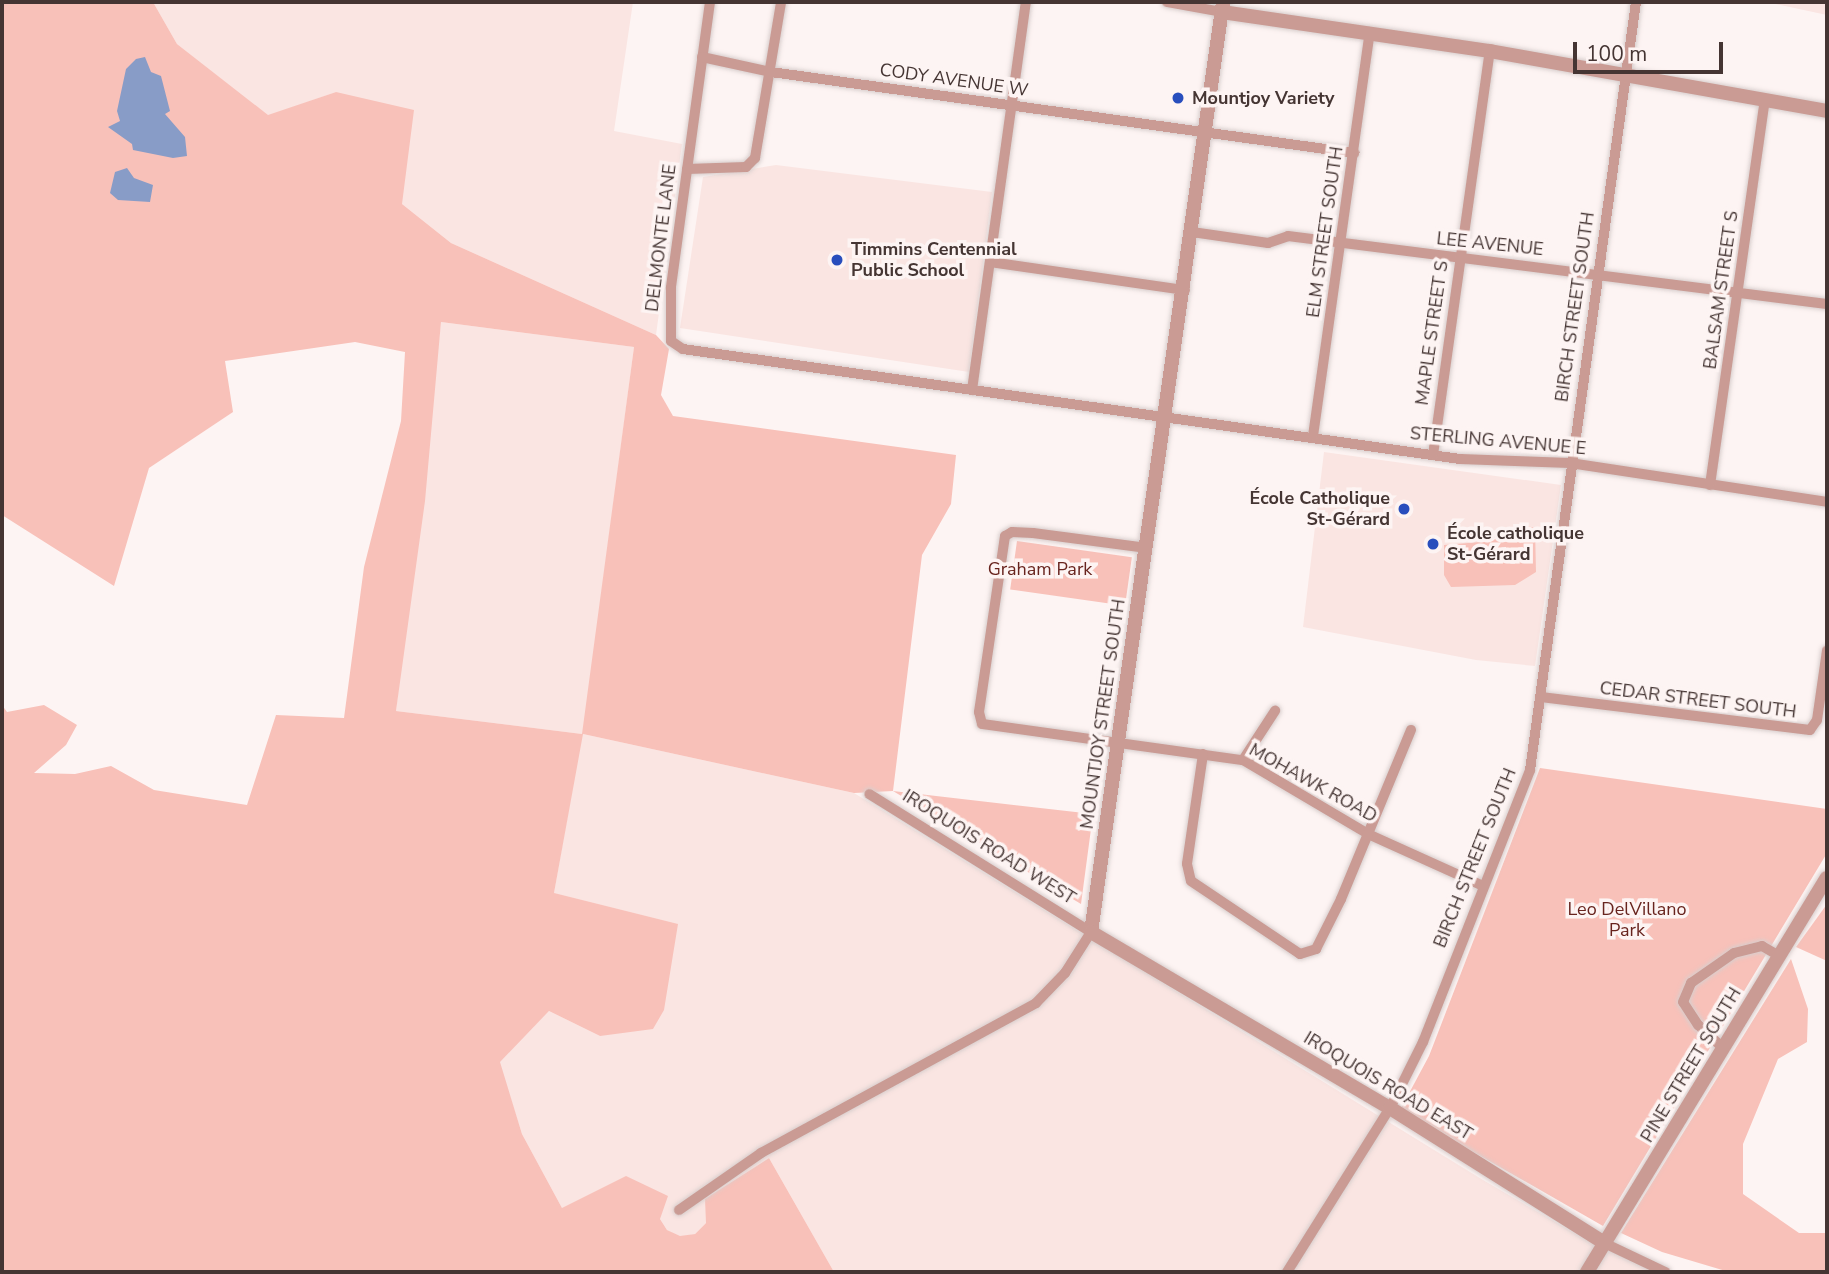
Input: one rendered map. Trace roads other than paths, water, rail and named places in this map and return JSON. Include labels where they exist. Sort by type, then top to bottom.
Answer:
[{"type":"street","name":"DELMONTE LANE","points":[[710,2],[671,288],[671,341],[683,349],[972,390]]},
{"type":"street","points":[[687,169],[746,167],[755,158],[771,72],[780,2]]},
{"type":"street","points":[[972,390],[1026,2]]},
{"type":"street","points":[[1167,2],[1222,7],[1625,73],[1827,111]]},
{"type":"street","name":"BIRCH STREET SOUTH","points":[[1287,1272],[1390,1108],[1423,1042],[1481,885],[1530,770],[1570,463],[1636,2]]},
{"type":"street","name":"MOUNTJOY STREET SOUTH","points":[[679,1210],[761,1153],[1036,1003],[1065,973],[1091,932],[1185,290],[1202,131],[1222,7]]},
{"type":"street","name":"ELM STREET SOUTH","points":[[1313,436],[1370,32]]},
{"type":"street","name":"MAPLE STREET S","points":[[1433,454],[1490,51]]},
{"type":"street","name":"CODY AVENUE W","points":[[702,57],[771,72],[1354,153]]},
{"type":"street","name":"BALSAM STREET S","points":[[1710,485],[1765,99]]},
{"type":"street","name":"LEE AVENUE","points":[[1192,232],[1268,243],[1287,236],[1340,242],[1460,259],[1598,272],[1827,304]]},
{"type":"street","points":[[990,262],[1185,290]]},
{"type":"street","name":"STERLING AVENUE E","points":[[972,390],[1433,454],[1570,463],[1827,502]]},
{"type":"street","name":"MOHAWK ROAD","points":[[1147,548],[1012,532],[1001,549],[979,712],[982,724],[1243,760],[1367,834],[1481,885]]},
{"type":"street","name":"CEDAR STREET SOUTH","points":[[1541,697],[1810,730],[1817,720],[1827,651]]},
{"type":"street","points":[[1243,760],[1275,711]]},
{"type":"street","points":[[1203,754],[1186,864],[1191,881],[1300,954],[1316,949],[1411,730]]},
{"type":"street","name":"IROQUOIS ROAD WEST","points":[[869,794],[1091,932]]},
{"type":"street","name":"PINE STREET SOUTH","points":[[1587,1272],[1827,877]]},
{"type":"street","name":"IROQUOIS ROAD EAST","points":[[1091,932],[1390,1108],[1604,1243],[1665,1272]]},
{"type":"street","points":[[1724,1048],[1698,1025],[1683,1002],[1691,983],[1734,953],[1762,946],[1779,956]]},
{"type":"water","points":[[145,57],[151,72],[161,76],[170,111],[165,114],[185,137],[187,156],[173,158],[133,150],[132,144],[108,127],[120,121],[117,111],[126,69],[136,59]]},
{"type":"water","points":[[127,168],[134,178],[153,185],[150,202],[118,200],[110,193],[115,172]]},
{"type":"place","name":"Mountjoy Variety","points":[[1178,98]]},
{"type":"place","name":"Timmins Centennial Public School","points":[[837,260]]},
{"type":"place","name":"École Catholique St-Gérard","points":[[1404,509]]},
{"type":"place","name":"École catholique St-Gérard","points":[[1433,544]]},
{"type":"park label","name":"Graham Park","points":[[1040,569]]},
{"type":"park label","name":"Leo DelVillano Park","points":[[1627,920]]}]
